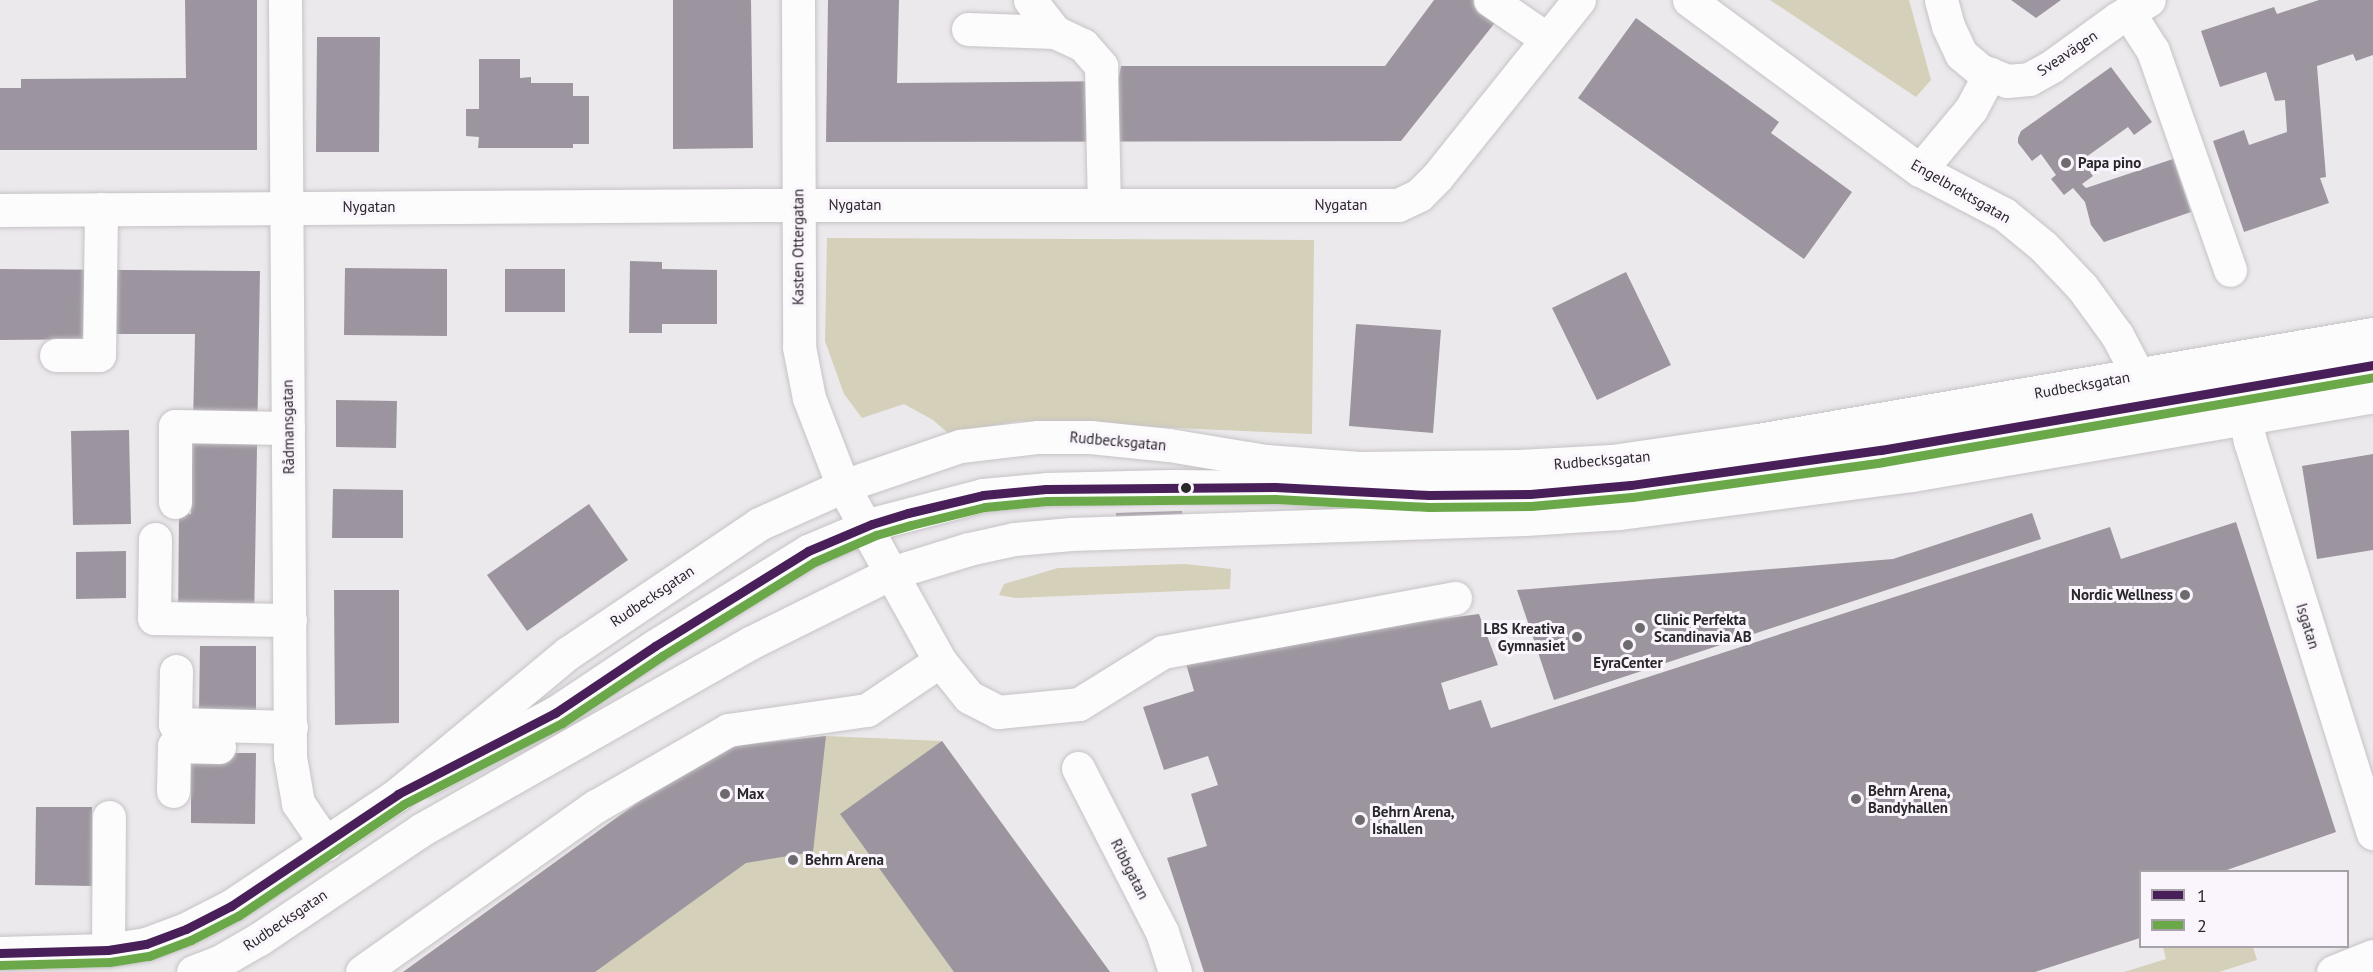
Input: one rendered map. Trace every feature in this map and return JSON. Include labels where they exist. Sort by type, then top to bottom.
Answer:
[{"type":"main road","name":"Rådmansgatan","points":[[285,0],[291,737],[298,803],[326,844]]},
{"type":"main road","name":"Kasten Ottergatan","points":[[798,0],[799,347],[809,398],[843,486],[940,661],[969,697],[998,712],[1079,704],[1163,652],[1455,598]]},
{"type":"main road","points":[[1030,0],[1055,32]]},
{"type":"main road","points":[[1490,0],[1547,39]]},
{"type":"main road","name":"Nygatan","points":[[0,210],[798,205],[1398,205],[1419,195],[1437,177],[1579,0]]},
{"type":"main road","name":"Engelbrektsgatan","points":[[1689,0],[1920,170],[2004,214],[2043,246],[2082,286],[2117,335],[2138,375]]},
{"type":"main road","points":[[1920,170],[1971,110],[1990,74],[1980,70],[1962,54],[1948,26],[1941,0]]},
{"type":"main road","points":[[2138,6],[2230,270]]},
{"type":"main road","name":"Sveavägen","points":[[1990,74],[2007,81],[2029,79],[2052,66],[2138,6]]},
{"type":"main road","points":[[968,29],[1055,32],[1083,45],[1101,66],[1104,205]]},
{"type":"main road","points":[[56,354],[99,355],[101,209]]},
{"type":"main road","name":"Rudbecksgatan","points":[[0,953],[108,950],[146,944],[186,929],[231,906],[398,794],[568,653],[759,524],[843,486],[960,446],[1038,436],[1090,437],[1169,445],[1266,460],[1359,468],[1519,466],[1612,461],[1758,440],[2373,334]]},
{"type":"main road","points":[[398,794],[555,713],[756,582],[808,551],[865,527],[908,513],[983,495],[1046,489],[1275,487],[1430,495],[1530,494],[1631,485],[1881,450],[2373,365]]},
{"type":"main road","name":"Rudbecksgatan","points":[[193,972],[219,963],[259,939],[421,830],[750,643],[891,573],[969,549],[1015,539],[1071,534],[1513,520],[1618,513],[1912,475],[2373,396]]},
{"type":"main road","name":"Isgatan","points":[[2245,418],[2373,833]]},
{"type":"main road","points":[[175,502],[175,426],[288,428]]},
{"type":"main road","points":[[155,538],[154,618],[290,620]]},
{"type":"main road","points":[[362,972],[596,806],[728,730],[867,710],[940,661]]},
{"type":"main road","points":[[176,671],[176,724],[291,737]]},
{"type":"main road","points":[[421,830],[555,713]]},
{"type":"main road","points":[[173,791],[174,746],[291,737]]},
{"type":"main road","name":"Ribbgatan","points":[[1078,768],[1162,932],[1175,972]]},
{"type":"main road","points":[[108,950],[109,817]]},
{"type":"main road","points":[[2333,972],[2373,956]]},
{"type":"shaded area","points":[[1770,0],[1909,0],[1931,80],[1916,97]]},
{"type":"shaded area","points":[[827,238],[1314,240],[1312,434],[1019,421],[948,433],[933,420],[904,404],[862,418],[844,394],[825,341]]},
{"type":"shaded area","points":[[1185,564],[1231,569],[1230,589],[1015,598],[999,595],[1004,584],[1058,568]]},
{"type":"shaded area","name":"Behrn Arena","points":[[826,736],[942,741],[1110,972],[403,972],[713,748]]},
{"type":"shaded area","points":[[2163,948],[2253,948],[2257,960],[2219,972],[2124,972],[2166,959]]},
{"type":"building","points":[[185,0],[257,0],[257,150],[0,150],[0,88],[21,88],[21,79],[186,78]]},
{"type":"building","points":[[673,0],[751,0],[753,148],[673,149]]},
{"type":"building","points":[[828,0],[899,0],[897,83],[1118,81],[1121,66],[1385,66],[1434,0],[1513,0],[1401,141],[826,142]]},
{"type":"building","points":[[2011,0],[2061,0],[2036,18]]},
{"type":"building","points":[[2319,0],[2373,0],[2373,55],[2356,61],[2353,54],[2317,66],[2326,177],[2320,178],[2329,203],[2244,232],[2213,141],[2244,130],[2249,145],[2287,132],[2285,100],[2275,101],[2266,72],[2220,87],[2201,31],[2274,7],[2277,14]]},
{"type":"building","points":[[1636,18],[1779,122],[1771,133],[1852,192],[1804,259],[1578,98]]},
{"type":"building","points":[[317,37],[380,37],[379,152],[316,152]]},
{"type":"building","points":[[479,59],[520,59],[520,78],[531,77],[531,83],[573,83],[573,96],[589,96],[589,144],[573,144],[573,148],[478,148],[479,137],[466,136],[466,109],[479,109]]},
{"type":"building","points":[[2111,67],[2152,122],[2134,135],[2128,127],[2082,160],[2093,176],[2082,184],[2086,188],[2173,159],[2191,212],[2104,242],[2091,225],[2085,202],[2073,188],[2064,195],[2051,179],[2056,175],[2041,154],[2032,161],[2018,143],[2018,138],[2021,131]]},
{"type":"building","points":[[630,261],[662,262],[662,269],[717,270],[717,324],[662,324],[662,333],[629,333]]},
{"type":"building","points":[[345,268],[447,269],[447,336],[344,335]]},
{"type":"building","points":[[0,269],[260,271],[254,625],[178,624],[179,514],[191,514],[195,334],[105,334],[105,339],[0,340]]},
{"type":"building","points":[[505,269],[565,269],[565,312],[505,312]]},
{"type":"building","points":[[1626,272],[1671,365],[1597,400],[1552,308]]},
{"type":"building","points":[[1356,324],[1441,330],[1433,433],[1349,426]]},
{"type":"building","points":[[336,400],[397,401],[396,448],[336,447]]},
{"type":"building","points":[[129,430],[131,524],[73,525],[71,431]]},
{"type":"building","points":[[2373,454],[2373,550],[2317,559],[2302,466]]},
{"type":"building","points":[[333,489],[403,490],[403,538],[332,538]]},
{"type":"building","points":[[589,504],[628,560],[527,631],[487,575]]},
{"type":"building","points":[[1182,511],[1183,519],[1116,521],[1116,513]]},
{"type":"building","name":"EyraCenter","points":[[2032,513],[2041,539],[1554,700],[1517,590],[1893,559]]},
{"type":"building","points":[[2236,522],[2336,832],[2227,870],[2139,870],[2139,938],[2035,972],[1204,972],[1167,858],[1207,846],[1191,794],[1218,785],[1208,756],[1164,770],[1143,707],[1194,691],[1184,657],[1288,639],[1479,614],[1498,665],[1441,683],[1449,710],[1481,700],[1491,728],[2110,527],[2121,559]]},
{"type":"building","points":[[126,551],[126,598],[76,599],[76,552]]},
{"type":"building","points":[[334,590],[399,590],[399,723],[335,725]]},
{"type":"building","points":[[200,646],[256,646],[256,712],[199,712]]},
{"type":"building","name":"Behrn Arena","points":[[826,736],[813,852],[746,863],[595,972],[403,972],[713,748]]},
{"type":"building","points":[[942,741],[1110,972],[954,972],[840,814]]},
{"type":"building","points":[[191,753],[256,753],[255,824],[191,823]]},
{"type":"building","points":[[36,807],[92,807],[92,886],[35,885]]},
{"type":"transit line","name":"1","points":[[0,953],[108,950],[146,944],[186,929],[231,906],[398,794],[555,713],[655,646],[808,551],[872,524],[908,513],[983,495],[1046,489],[1275,487],[1429,495],[1530,494],[1631,485],[1881,450],[2373,365]]},
{"type":"transit line","name":"2","points":[[0,965],[110,962],[149,956],[191,940],[238,916],[404,804],[562,723],[662,656],[814,562],[876,535],[911,525],[985,507],[1047,501],[1275,499],[1429,507],[1531,506],[1632,497],[1883,462],[2373,377]]},
{"type":"place","name":"Papa pino","points":[[2066,163]]},
{"type":"place","name":"Nordic Wellness","points":[[2185,595]]},
{"type":"place","name":"Clinic Perfekta Scandinavia AB","points":[[1640,628]]},
{"type":"place","name":"LBS Kreativa Gymnasiet","points":[[1577,637]]},
{"type":"place","name":"EyraCenter","points":[[1628,645]]},
{"type":"place","name":"Max","points":[[725,794]]},
{"type":"place","name":"Behrn Arena, Bandyhallen","points":[[1856,799]]},
{"type":"place","name":"Behrn Arena, Ishallen","points":[[1360,820]]},
{"type":"place","name":"Behrn Arena","points":[[793,860]]}]
